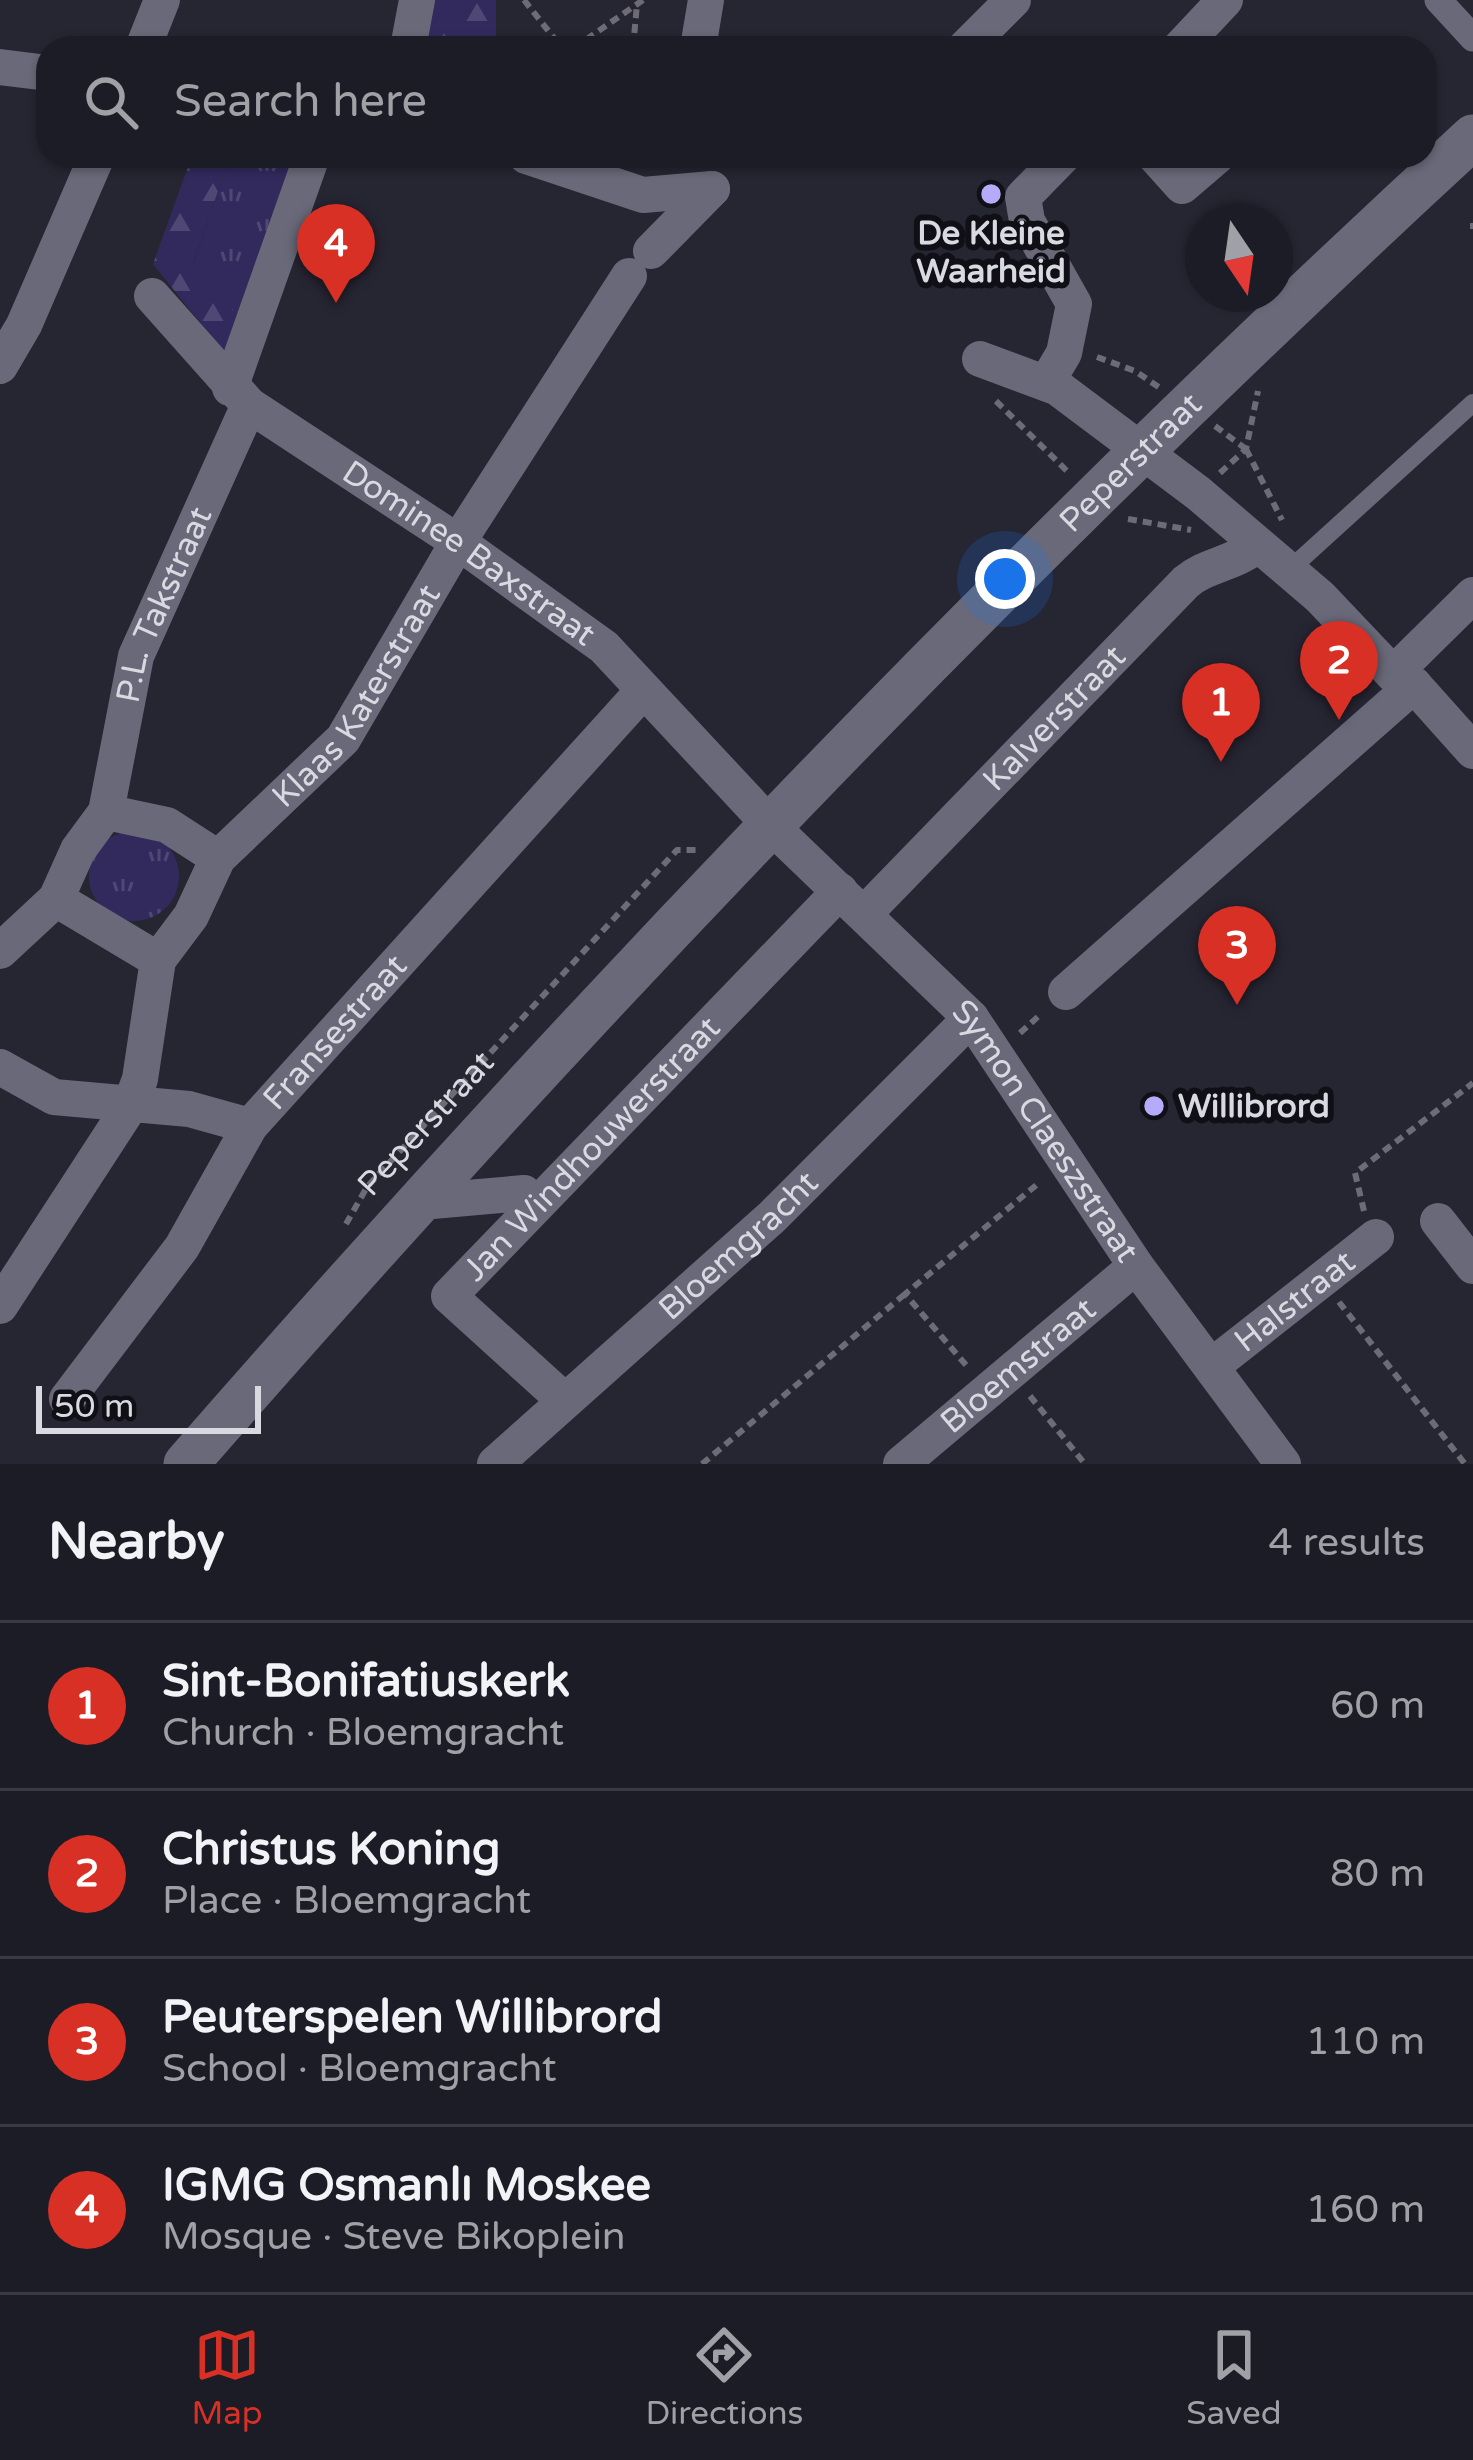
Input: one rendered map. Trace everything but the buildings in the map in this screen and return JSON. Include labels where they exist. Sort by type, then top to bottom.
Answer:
[{"type":"street","points":[[147,36],[162,0]]},
{"type":"street","points":[[410,36],[417,0]]},
{"type":"street","points":[[700,36],[706,0]]},
{"type":"street","points":[[976,36],[1013,0]]},
{"type":"street","points":[[1191,36],[1225,0]]},
{"type":"street","points":[[1438,0],[1473,38]]},
{"type":"street","points":[[0,67],[36,72]]},
{"type":"street","name":"Peperstraat","points":[[185,1464],[421,1202],[760,839],[1095,497],[1473,137]]},
{"type":"street","points":[[0,366],[12,321],[92,168]]},
{"type":"street","name":"P.L. Takstraat","points":[[106,812],[136,656],[239,397],[308,168]]},
{"type":"street","points":[[562,168],[643,195],[706,172]]},
{"type":"street","points":[[1051,168],[1023,197],[1027,221],[1070,289],[1073,318],[1056,368]]},
{"type":"street","points":[[1166,168],[1182,186],[1203,168]]},
{"type":"street","name":"Klaas Katerstraat","points":[[218,857],[343,739],[458,542],[640,263],[706,172]]},
{"type":"street","name":"Dominee Baxstraat","points":[[152,296],[239,397],[458,542],[604,647],[760,839]]},
{"type":"street","points":[[980,358],[1056,368],[1144,451],[1288,571],[1473,751]]},
{"type":"street","name":"Kalverstraat","points":[[852,902],[1056,720],[1186,582],[1197,573],[1235,563],[1258,545]]},
{"type":"street","points":[[1066,992],[1403,679],[1473,595]]},
{"type":"street","name":"Fransestraat","points":[[67,1399],[182,1247],[250,1126],[642,692]]},
{"type":"street","points":[[0,951],[56,899],[79,850],[106,812],[167,825],[218,857],[191,916],[158,960],[140,1079],[130,1106],[0,1306]]},
{"type":"street","name":"Symon Claeszstraat","points":[[760,839],[852,902],[971,1018],[1136,1266],[1283,1464]]},
{"type":"street","points":[[56,899],[158,960]]},
{"type":"street","name":"Jan Windhouwerstraat","points":[[564,1400],[449,1296],[535,1204],[852,902]]},
{"type":"street","name":"Bloemgracht","points":[[495,1464],[772,1217],[971,1018]]},
{"type":"street","points":[[0,1067],[54,1097],[189,1109],[250,1126]]},
{"type":"street","name":"Peperstraat","points":[[421,1202],[524,1192],[535,1204]]},
{"type":"street","points":[[1438,1220],[1473,1266]]},
{"type":"street","name":"Halstraat","points":[[1212,1366],[1376,1238]]},
{"type":"street","name":"Bloemstraat","points":[[902,1464],[1136,1266]]},
{"type":"lane","points":[[1288,571],[1473,403]]},
{"type":"path","points":[[524,0],[552,36]]},
{"type":"path","points":[[591,36],[640,2]]},
{"type":"path","points":[[635,36],[640,2]]},
{"type":"path","points":[[1056,368],[1091,356],[1136,371],[1188,408]]},
{"type":"path","points":[[980,358],[996,401],[1095,497]]},
{"type":"path","points":[[1246,449],[1288,529],[1288,571]]},
{"type":"path","name":"Peperstraat","points":[[338,1237],[367,1187],[677,850],[760,839]]},
{"type":"path","points":[[995,1054],[1066,992]]},
{"type":"path","name":"Halstraat","points":[[1376,1238],[1357,1195],[1355,1173],[1473,1083]]},
{"type":"path","points":[[702,1464],[1066,1160]]},
{"type":"path","points":[[1322,1280],[1465,1464]]},
{"type":"path","points":[[905,1294],[1085,1464]]},
{"type":"green space","points":[[434,0],[496,0],[496,36],[426,36]]},
{"type":"green space","points":[[188,168],[226,168],[193,264],[243,323],[228,357],[153,264]]},
{"type":"green space","points":[[226,168],[295,168],[243,323],[193,265]]},
{"type":"green space","points":[[134,831],[166,844],[179,876],[166,908],[134,921],[102,908],[89,876],[102,844]]},
{"type":"place","name":"De Kleine Waarheid","points":[[991,194]]},
{"type":"place","name":"IGMG Osmanlı Moskee","points":[[336,303]]},
{"type":"place","name":"Christus Koning","points":[[1339,720]]},
{"type":"place","name":"Sint-Bonifatiuskerk","points":[[1221,762]]},
{"type":"place","name":"Peuterspelen Willibrord","points":[[1237,1005]]},
{"type":"place","name":"Willibrord","points":[[1154,1106]]}]
